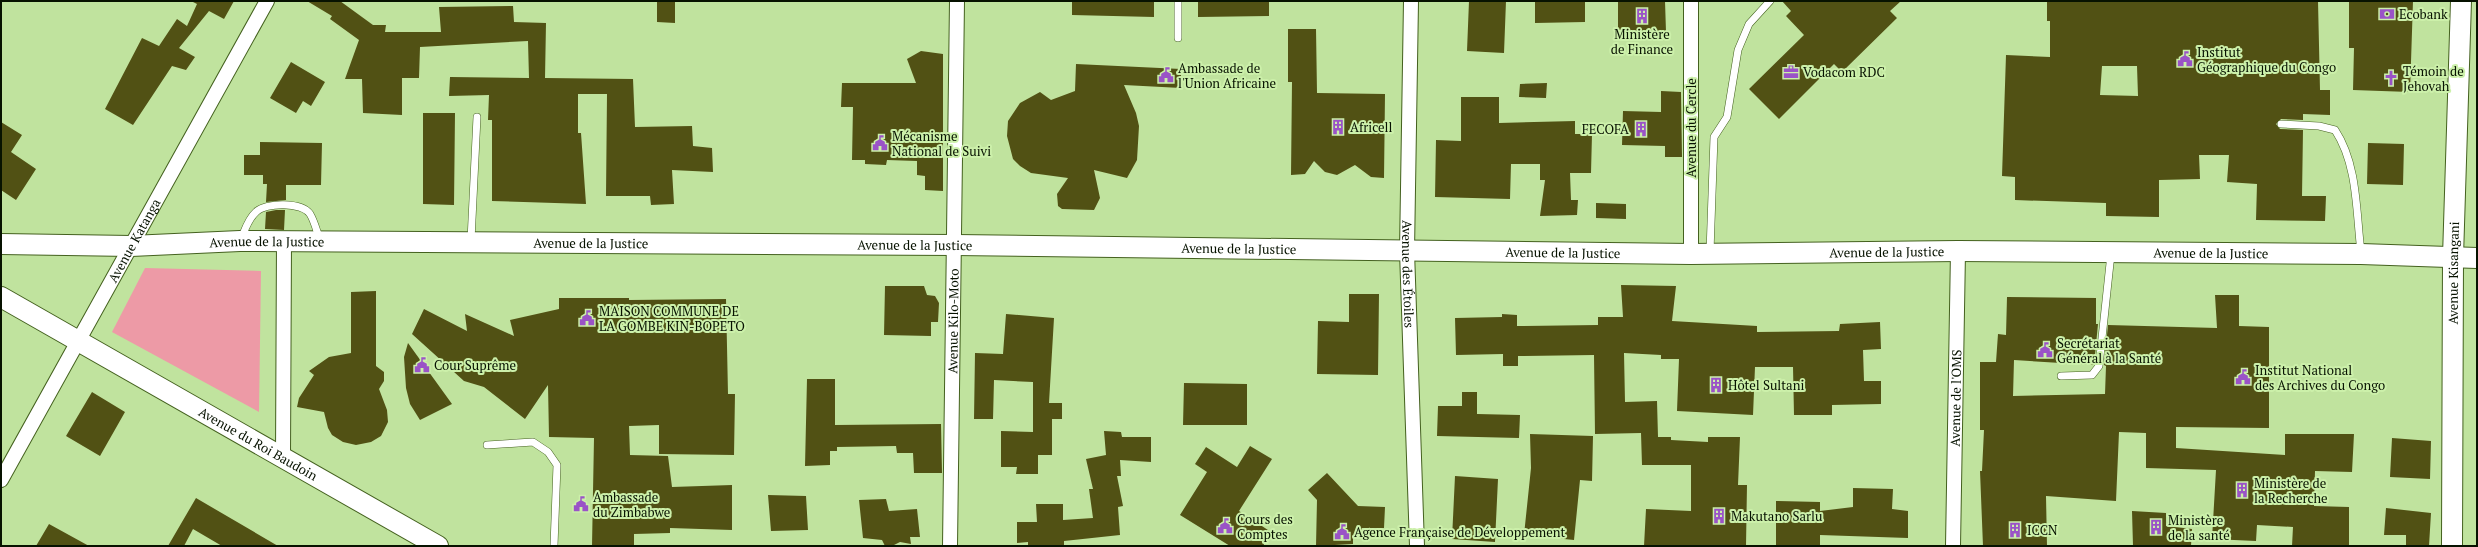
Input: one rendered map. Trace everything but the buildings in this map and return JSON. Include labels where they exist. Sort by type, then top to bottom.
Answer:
[{"type":"main road","name":"Avenue Kisangani","points":[[2452,546],[2453,256],[2461,1]]},
{"type":"main road","name":"Avenue de la Justice","points":[[1,244],[131,246],[240,241],[471,242],[955,245],[1700,254],[1958,251],[2111,252],[2361,254],[2477,258]]},
{"type":"main road","name":"Avenue du Roi Baudoin","points":[[1,297],[438,546]]},
{"type":"street","name":"Avenue Katanga","points":[[1,480],[266,1]]},
{"type":"street","name":"Avenue Kilo-Moto","points":[[950,546],[957,1]]},
{"type":"street","name":"Avenue des Étoiles","points":[[1412,1],[1407,251],[1417,546]]},
{"type":"street","name":"Avenue du Cercle","points":[[1691,1],[1700,254]]},
{"type":"street","points":[[283,457],[284,241]]},
{"type":"street","name":"Avenue de l'OMS","points":[[1953,546],[1958,251]]},
{"type":"lane","points":[[1178,1],[1178,38]]},
{"type":"lane","points":[[1700,254],[1714,138],[1726,116],[1738,50],[1749,24],[1770,1]]},
{"type":"lane","points":[[471,242],[477,117]]},
{"type":"lane","points":[[2281,124],[2319,126],[2335,130],[2344,144],[2352,170],[2361,254]]},
{"type":"lane","points":[[240,241],[251,218],[257,211],[264,206],[288,206],[299,207],[310,214],[321,242]]},
{"type":"lane","points":[[2062,376],[2092,375],[2099,366],[2111,252]]},
{"type":"lane","points":[[487,445],[533,442],[548,452],[557,465],[554,546]]},
{"type":"shaded area","points":[[145,268],[261,271],[259,412],[112,332]]},
{"type":"place","name":"Ecobank","points":[[2387,14]]},
{"type":"place","name":"Ministère de Finance","points":[[1642,16]]},
{"type":"place","name":"Institut Géographique du Congo","points":[[2185,59]]},
{"type":"place","name":"Vodacom RDC","points":[[1791,72]]},
{"type":"place","name":"Ambassade de l'Union Africaine","points":[[1166,75]]},
{"type":"place","name":"Témoin de Jehovah","points":[[2391,78]]},
{"type":"place","name":"Africell","points":[[1338,127]]},
{"type":"place","name":"FECOFA","points":[[1641,129]]},
{"type":"place","name":"Mécanisme National de Suivi","points":[[880,143]]},
{"type":"place","name":"MAISON COMMUNE DE LA GOMBE KIN-BOPETO","points":[[587,318]]},
{"type":"place","name":"Secrétariat Général à la Santé","points":[[2045,350]]},
{"type":"place","name":"Cour Suprême","points":[[422,365]]},
{"type":"place","name":"Institut National des Archives du Congo","points":[[2243,377]]},
{"type":"place","name":"Hôtel Sultani","points":[[1716,385]]},
{"type":"place","name":"Ministère de la Recherche","points":[[2242,490]]},
{"type":"place","name":"Ambassade du Zimbabwe","points":[[581,504]]},
{"type":"place","name":"Makutano Sarlu","points":[[1719,516]]},
{"type":"place","name":"Cours des Comptes","points":[[1225,526]]},
{"type":"place","name":"Ministère de la santé","points":[[2156,527]]},
{"type":"place","name":"ICCN","points":[[2015,530]]},
{"type":"place","name":"Agence Française de Développement","points":[[1342,532]]}]
